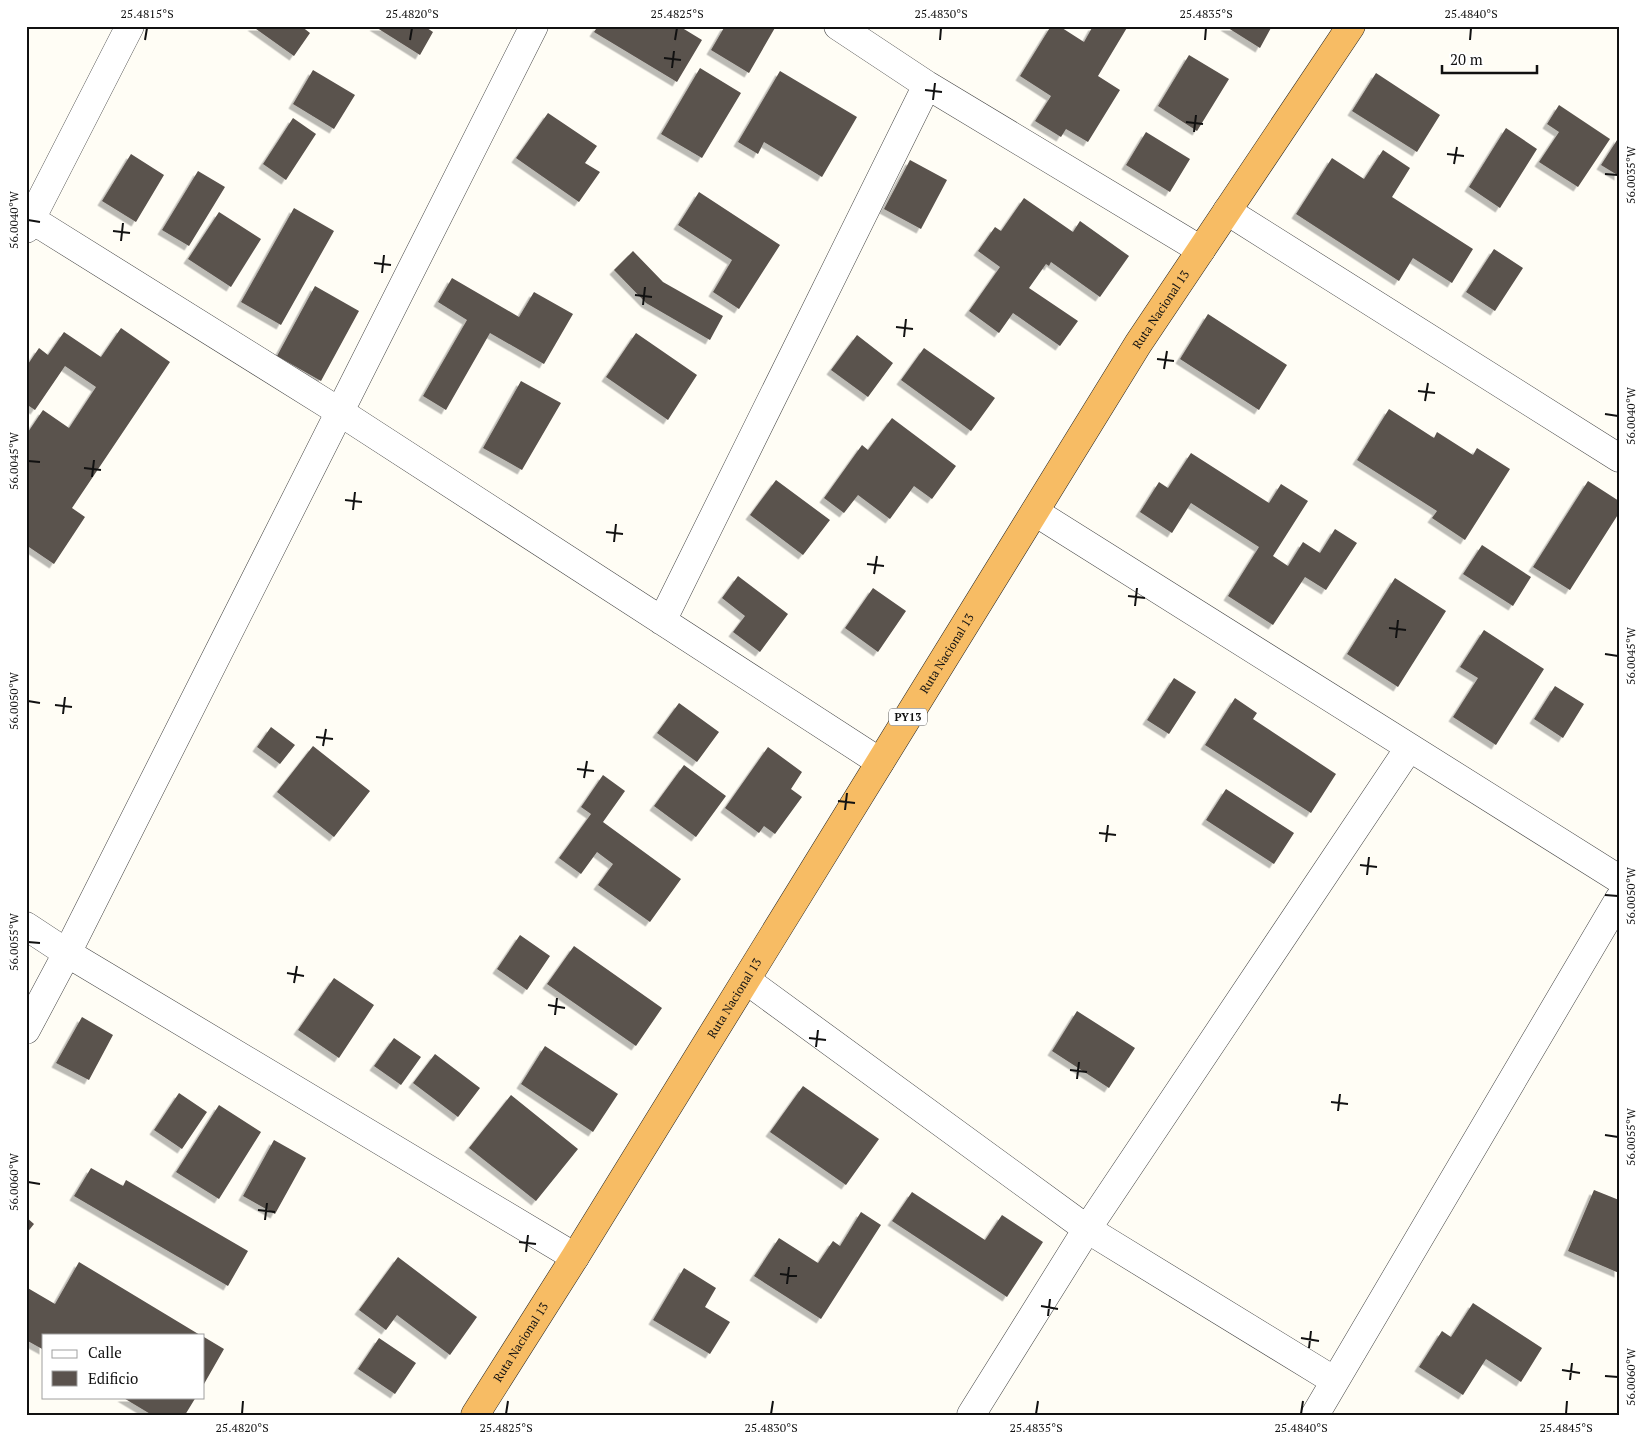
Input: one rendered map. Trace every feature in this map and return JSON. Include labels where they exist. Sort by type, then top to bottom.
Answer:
[{"type":"highway","name":"Ruta Nacional 13","points":[[474,1415],[576,1257],[1138,344],[1351,26]]},
{"type":"street","points":[[130,26],[28,221],[340,412],[880,762]]},
{"type":"street","points":[[26,1030],[67,953],[534,26]]},
{"type":"street","points":[[838,26],[927,85],[1201,250]]},
{"type":"street","points":[[662,621],[927,85]]},
{"type":"street","points":[[1227,211],[1619,458]]},
{"type":"street","points":[[1034,512],[1619,879]]},
{"type":"street","points":[[970,1415],[1088,1228],[1409,748]]},
{"type":"street","points":[[1315,1415],[1619,898]]},
{"type":"street","points":[[26,926],[67,953],[576,1257]]},
{"type":"street","points":[[746,980],[1088,1228],[1335,1381]]},
{"type":"building","points":[[252,26],[301,26],[310,33],[294,56]]},
{"type":"building","points":[[374,26],[424,26],[433,32],[420,55]]},
{"type":"building","points":[[598,26],[679,26],[702,40],[677,82],[594,32]]},
{"type":"building","points":[[725,26],[776,26],[749,73],[711,50]]},
{"type":"building","points":[[1051,26],[1059,26],[1084,42],[1093,26],[1128,26],[1098,76],[1120,90],[1088,142],[1066,129],[1061,137],[1035,121],[1051,96],[1020,76]]},
{"type":"building","points":[[1225,26],[1272,26],[1260,48]]},
{"type":"building","points":[[1189,55],[1229,79],[1197,131],[1158,106]]},
{"type":"building","points":[[700,68],[741,93],[702,158],[661,134]]},
{"type":"building","points":[[313,70],[355,95],[334,129],[293,104]]},
{"type":"building","points":[[780,71],[857,117],[822,177],[764,142],[758,154],[738,142]]},
{"type":"building","points":[[1376,73],[1440,115],[1417,152],[1352,111]]},
{"type":"building","points":[[1559,105],[1610,139],[1578,187],[1539,162],[1559,132],[1547,124]]},
{"type":"building","points":[[548,113],[597,146],[585,163],[600,172],[579,202],[516,158]]},
{"type":"building","points":[[293,118],[316,134],[286,180],[263,164]]},
{"type":"building","points":[[1506,128],[1537,149],[1500,208],[1469,187]]},
{"type":"building","points":[[1146,132],[1190,159],[1170,192],[1126,165]]},
{"type":"building","points":[[1619,137],[1619,176],[1601,165]]},
{"type":"building","points":[[1383,150],[1410,168],[1392,197],[1473,249],[1452,283],[1413,258],[1399,281],[1296,214],[1332,158],[1364,179]]},
{"type":"building","points":[[131,154],[164,175],[136,222],[102,201]]},
{"type":"building","points":[[910,160],[947,180],[921,229],[884,209]]},
{"type":"building","points":[[198,171],[225,187],[189,246],[162,230]]},
{"type":"building","points":[[699,192],[780,245],[739,309],[713,292],[732,260],[678,225]]},
{"type":"building","points":[[1024,198],[1073,232],[1080,221],[1129,256],[1100,297],[1051,262],[1049,266],[1046,264],[1029,288],[1078,321],[1060,346],[1013,313],[999,333],[969,311],[1000,267],[978,251],[995,227],[1001,231]]},
{"type":"building","points":[[294,208],[334,231],[281,325],[241,302]]},
{"type":"building","points":[[219,212],[261,239],[231,287],[188,259]]},
{"type":"building","points":[[1494,249],[1523,268],[1495,311],[1466,292]]},
{"type":"building","points":[[633,251],[663,282],[723,316],[710,340],[646,303],[614,270]]},
{"type":"building","points":[[452,278],[519,317],[534,292],[573,314],[544,364],[490,333],[446,410],[423,396],[467,320],[438,302]]},
{"type":"building","points":[[315,286],[359,311],[321,381],[277,356]]},
{"type":"building","points":[[1208,314],[1287,365],[1259,410],[1180,359]]},
{"type":"building","points":[[121,328],[170,362],[72,508],[85,517],[54,564],[26,545],[26,435],[43,410],[69,428],[96,387],[65,366],[35,410],[26,404],[26,367],[39,348],[48,355],[64,332],[101,357]]},
{"type":"building","points":[[636,333],[697,375],[668,420],[606,377]]},
{"type":"building","points":[[857,335],[893,363],[868,397],[831,370]]},
{"type":"building","points":[[924,348],[995,398],[971,431],[901,380]]},
{"type":"building","points":[[521,381],[561,403],[522,470],[483,448]]},
{"type":"building","points":[[1389,409],[1434,438],[1437,432],[1473,455],[1477,448],[1510,469],[1465,540],[1432,518],[1437,511],[1357,460]]},
{"type":"building","points":[[892,418],[956,466],[932,499],[914,486],[890,519],[858,495],[844,513],[824,498],[862,445],[868,450]]},
{"type":"building","points":[[1191,453],[1269,503],[1281,484],[1308,501],[1273,556],[1288,566],[1303,542],[1320,553],[1335,529],[1357,543],[1326,590],[1305,577],[1273,625],[1228,596],[1259,547],[1191,503],[1172,533],[1140,512],[1159,482],[1168,488]]},
{"type":"building","points":[[776,480],[830,520],[803,555],[750,515]]},
{"type":"building","points":[[1588,481],[1619,501],[1619,513],[1570,590],[1533,567]]},
{"type":"building","points":[[1482,545],[1531,577],[1513,606],[1463,574]]},
{"type":"building","points":[[738,576],[788,614],[760,652],[733,632],[745,616],[722,598]]},
{"type":"building","points":[[1395,578],[1446,611],[1398,687],[1347,654]]},
{"type":"building","points":[[873,588],[906,611],[878,652],[845,628]]},
{"type":"building","points":[[1484,630],[1544,669],[1496,745],[1453,717],[1478,678],[1460,667]]},
{"type":"building","points":[[1174,678],[1196,692],[1169,734],[1147,720]]},
{"type":"building","points":[[1555,686],[1584,704],[1563,738],[1534,719]]},
{"type":"building","points":[[1235,698],[1257,713],[1253,719],[1336,774],[1311,813],[1205,745]]},
{"type":"building","points":[[679,703],[719,732],[697,762],[657,733]]},
{"type":"building","points":[[271,727],[295,745],[280,764],[257,747]]},
{"type":"building","points":[[313,746],[370,791],[334,837],[277,792]]},
{"type":"building","points":[[768,747],[802,772],[791,789],[802,797],[775,834],[764,826],[759,833],[725,808]]},
{"type":"building","points":[[684,765],[726,796],[696,837],[654,806]]},
{"type":"building","points":[[603,775],[625,791],[603,822],[681,879],[650,922],[598,885],[613,864],[597,852],[581,874],[559,858],[591,814],[581,807]]},
{"type":"building","points":[[1226,789],[1294,833],[1274,864],[1206,820]]},
{"type":"building","points":[[520,935],[550,956],[527,990],[497,969]]},
{"type":"building","points":[[574,946],[662,1008],[636,1046],[547,984]]},
{"type":"building","points":[[334,978],[374,1005],[339,1058],[298,1030]]},
{"type":"building","points":[[1077,1011],[1135,1048],[1109,1088],[1052,1051]]},
{"type":"building","points":[[82,1017],[113,1035],[89,1080],[56,1063]]},
{"type":"building","points":[[394,1038],[421,1057],[401,1085],[374,1066]]},
{"type":"building","points":[[545,1046],[618,1094],[593,1132],[521,1084]]},
{"type":"building","points":[[435,1054],[480,1088],[458,1117],[413,1083]]},
{"type":"building","points":[[803,1086],[879,1139],[846,1185],[770,1132]]},
{"type":"building","points":[[179,1093],[207,1112],[182,1149],[154,1130]]},
{"type":"building","points":[[511,1095],[578,1149],[536,1201],[469,1148]]},
{"type":"building","points":[[219,1105],[261,1132],[219,1199],[176,1172]]},
{"type":"building","points":[[274,1140],[306,1158],[275,1214],[243,1196]]},
{"type":"building","points":[[91,1168],[123,1186],[126,1180],[248,1251],[228,1286],[74,1196]]},
{"type":"building","points":[[1594,1190],[1619,1200],[1619,1273],[1568,1251]]},
{"type":"building","points":[[912,1192],[985,1240],[1002,1215],[1043,1242],[1007,1297],[892,1221]]},
{"type":"building","points":[[861,1212],[881,1225],[821,1319],[754,1276],[779,1238],[818,1263],[833,1241],[840,1246]]},
{"type":"building","points":[[26,1217],[34,1224],[26,1234]]},
{"type":"building","points":[[398,1257],[477,1317],[450,1355],[397,1315],[386,1330],[359,1310]]},
{"type":"building","points":[[79,1262],[198,1334],[42,1334],[42,1349],[26,1340],[26,1287],[55,1304]]},
{"type":"building","points":[[684,1268],[716,1288],[705,1307],[730,1322],[710,1354],[653,1320]]},
{"type":"building","points":[[1473,1303],[1542,1348],[1521,1382],[1486,1359],[1463,1395],[1419,1367],[1442,1331],[1451,1337]]},
{"type":"building","points":[[205,1338],[224,1349],[205,1382]]},
{"type":"building","points":[[379,1338],[416,1363],[395,1394],[358,1369]]},
{"type":"building","points":[[124,1398],[195,1398],[185,1415],[152,1415]]}]
